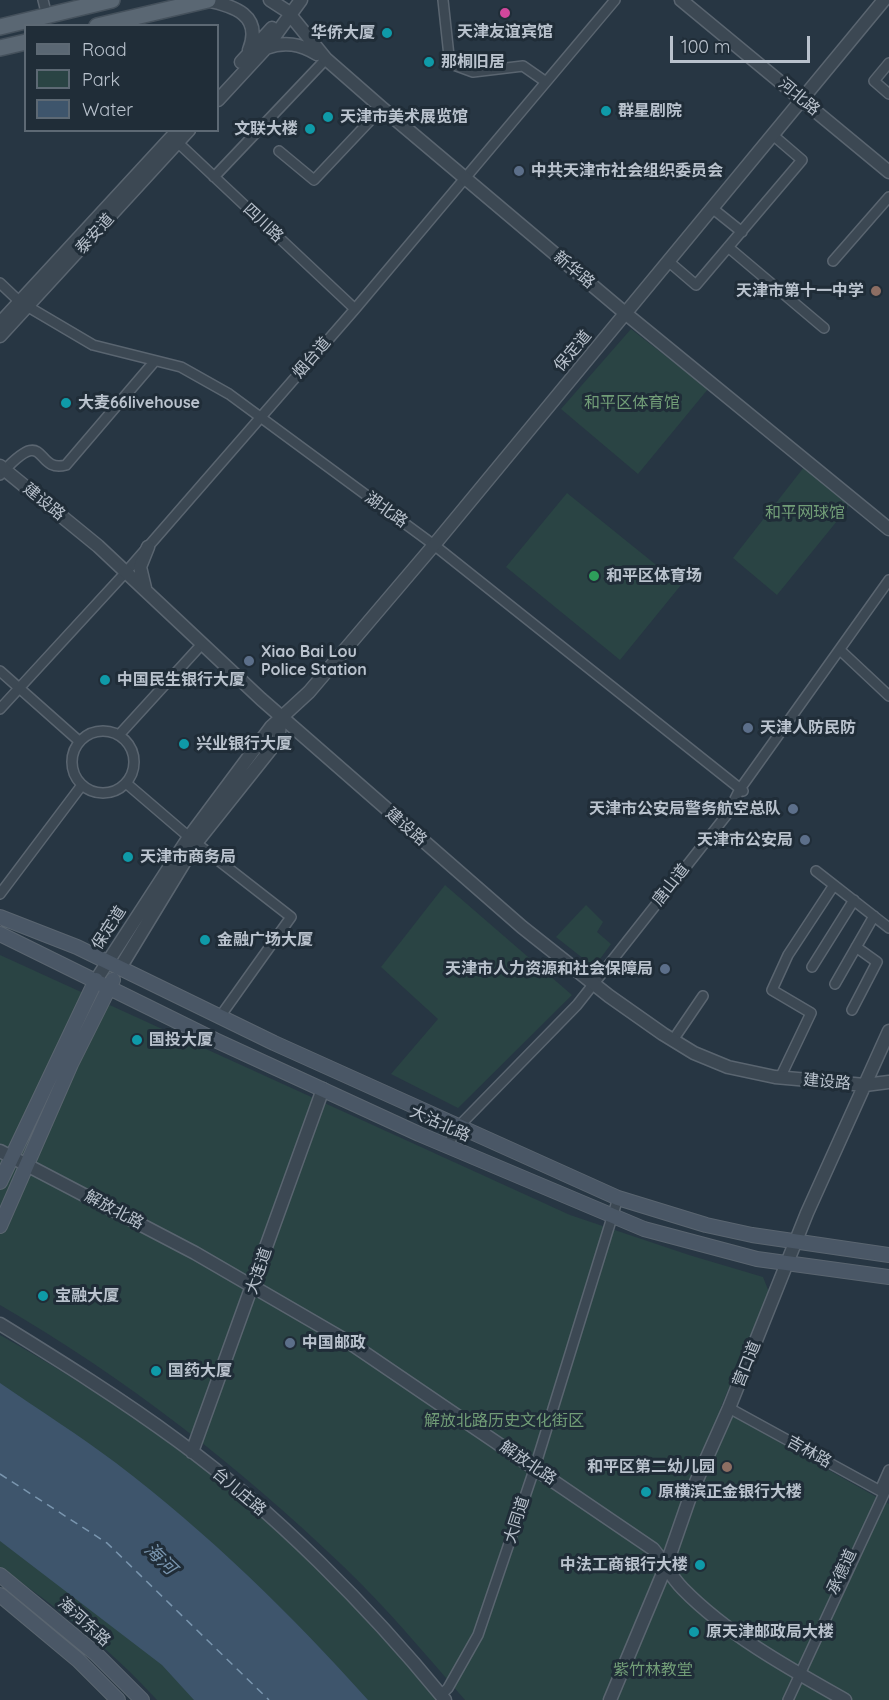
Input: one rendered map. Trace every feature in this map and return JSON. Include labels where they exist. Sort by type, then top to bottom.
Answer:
[{"type":"main road","points":[[0,27],[112,0]]},
{"type":"main road","points":[[105,24],[207,0]]},
{"type":"main road","points":[[0,48],[24,42]]},
{"type":"main road","name":"大沽北路","points":[[0,917],[77,947],[103,980]]},
{"type":"main road","name":"大沽北路","points":[[0,934],[103,980],[134,999],[322,1089],[447,1146],[613,1216],[687,1243],[788,1264],[889,1277]]},
{"type":"main road","name":"保定道","points":[[103,980],[120,968]]},
{"type":"main road","name":"大沽北路","points":[[120,968],[219,1018],[618,1198],[706,1226],[889,1255]]},
{"type":"main road","points":[[1,1181],[4,1156],[87,1013],[103,980],[149,983]]},
{"type":"main road","points":[[0,1226],[19,1186],[87,1013],[112,1000],[134,999]]},
{"type":"main road","name":"海河东路","points":[[0,1575],[80,1640],[142,1700]]},
{"type":"main road","name":"海河东路","points":[[0,1595],[78,1660],[118,1700]]},
{"type":"street","points":[[43,0],[47,16]]},
{"type":"street","points":[[207,0],[232,7],[249,21],[254,34],[247,56]]},
{"type":"street","name":"新华路","points":[[270,0],[289,13],[326,59],[382,108],[625,313],[889,529]]},
{"type":"street","points":[[219,99],[266,48],[296,0]]},
{"type":"street","points":[[219,87],[303,0]]},
{"type":"street","points":[[300,26],[303,0]]},
{"type":"street","points":[[443,0],[449,56],[454,65],[473,72],[523,66],[546,82]]},
{"type":"street","name":"烟台道","points":[[0,709],[126,572],[355,309],[615,0]]},
{"type":"street","name":"河北路","points":[[681,0],[889,172]]},
{"type":"street","name":"保定道","points":[[103,980],[193,840],[274,746],[280,733],[281,717],[309,692],[434,545],[884,0]]},
{"type":"street","points":[[214,177],[326,59],[293,44],[276,44],[266,48]]},
{"type":"street","points":[[889,63],[874,81],[889,94]]},
{"type":"street","points":[[279,151],[314,180],[382,108]]},
{"type":"street","points":[[668,261],[696,285],[742,232],[802,160],[774,136]]},
{"type":"street","name":"四川路","points":[[176,137],[214,177],[355,309]]},
{"type":"street","name":"泰安道","points":[[0,336],[24,304],[176,137]]},
{"type":"street","points":[[833,261],[889,197]]},
{"type":"street","points":[[712,208],[742,232]]},
{"type":"street","points":[[728,247],[824,328]]},
{"type":"street","name":"湖北路","points":[[0,283],[24,304],[93,345],[181,367],[229,394],[434,545],[741,790]]},
{"type":"street","name":"泰安道","points":[[0,323],[24,304]]},
{"type":"street","points":[[2,470],[17,456],[33,449],[54,466],[66,465],[154,362]]},
{"type":"street","name":"建设路","points":[[2,470],[126,572],[281,717],[522,927],[594,984],[673,1040],[728,1067],[780,1078],[866,1085],[889,1083]]},
{"type":"street","points":[[148,547],[140,562],[139,572],[151,597]]},
{"type":"street","name":"唐山道","points":[[841,651],[889,580]]},
{"type":"street","name":"唐山道","points":[[447,1146],[459,1126],[577,1005],[733,810],[741,790],[889,587]]},
{"type":"street","points":[[119,735],[202,644]]},
{"type":"street","points":[[841,651],[889,696]]},
{"type":"street","points":[[0,671],[79,741]]},
{"type":"street","points":[[102,730],[119,735],[129,744],[133,753],[132,774],[126,783],[108,793],[98,793],[82,785],[74,775],[71,765],[72,755],[79,741],[91,732],[102,730]]},
{"type":"street","points":[[126,783],[193,840],[291,917],[219,1018]]},
{"type":"street","points":[[0,894],[82,785]]},
{"type":"street","name":"保定道","points":[[120,968],[193,840]]},
{"type":"street","points":[[816,871],[889,928]]},
{"type":"street","points":[[780,1078],[811,1013],[772,990],[788,955],[834,885]]},
{"type":"street","points":[[812,967],[854,900]]},
{"type":"street","points":[[834,984],[874,916]]},
{"type":"street","points":[[852,1010],[877,962],[856,947]]},
{"type":"street","points":[[673,1040],[703,996]]},
{"type":"street","name":"营口道","points":[[610,1700],[666,1566],[692,1491],[729,1408],[796,1242],[889,1031]]},
{"type":"street","name":"大连道","points":[[192,1452],[254,1286],[322,1089]]},
{"type":"street","name":"解放北路","points":[[4,1156],[27,1165],[254,1286],[368,1355],[652,1549],[684,1590],[708,1611],[800,1675],[845,1700]]},
{"type":"street","name":"大同道","points":[[443,1697],[478,1635],[534,1467],[618,1198]]},
{"type":"street","name":"台儿庄路","points":[[0,1324],[69,1366],[192,1452],[318,1559],[443,1697]]},
{"type":"street","name":"吉林路","points":[[729,1408],[884,1493]]},
{"type":"street","name":"承德道","points":[[884,1493],[889,1470]]},
{"type":"street","name":"承德道","points":[[788,1700],[889,1483]]},
{"type":"green space","name":"和平区体育馆","points":[[631,329],[708,389],[638,474],[561,409]]},
{"type":"green space","name":"和平网球馆","points":[[804,467],[850,505],[777,595],[733,558]]},
{"type":"green space","name":"和平区体育场","points":[[567,493],[681,585],[620,660],[506,567]]},
{"type":"green space","points":[[445,885],[572,995],[458,1108],[391,1074],[438,1019],[381,967]]},
{"type":"green space","points":[[586,905],[603,922],[597,932],[611,944],[594,967],[556,937]]},
{"type":"green space","name":"解放北路历史文化街区","points":[[0,955],[570,1215],[763,1277],[769,1292],[720,1409],[889,1504],[889,1700],[465,1700],[406,1631],[359,1582],[263,1493],[136,1393],[0,1305]]},
{"type":"green space","points":[[0,1335],[71,1377],[141,1423],[241,1499],[292,1543],[328,1580],[416,1674],[436,1700],[157,1700],[121,1663],[82,1629],[0,1567]]},
{"type":"water","name":"海河","points":[[0,1383],[102,1453],[183,1517],[279,1606],[368,1700],[194,1700],[162,1665],[0,1541]]},
{"type":"ferry route","points":[[0,1474],[107,1543],[269,1700]]},
{"type":"place","name":"天津友谊宾馆","points":[[505,13]]},
{"type":"place","name":"华侨大厦","points":[[387,33]]},
{"type":"place","name":"那桐旧居","points":[[429,62]]},
{"type":"place","name":"群星剧院","points":[[606,111]]},
{"type":"place","name":"天津市美术展览馆","points":[[328,117]]},
{"type":"place","name":"文联大楼","points":[[310,129]]},
{"type":"place","name":"中共天津市社会组织委员会","points":[[519,171]]},
{"type":"place","name":"天津市第十一中学","points":[[876,291]]},
{"type":"place","name":"大麦66livehouse","points":[[66,403]]},
{"type":"place","name":"和平区体育场","points":[[594,576]]},
{"type":"place","name":"Xiao Bai Lou Police Station","points":[[249,661]]},
{"type":"place","name":"中国民生银行大厦","points":[[105,680]]},
{"type":"place","name":"天津人防民防","points":[[748,728]]},
{"type":"place","name":"兴业银行大厦","points":[[184,744]]},
{"type":"place","name":"天津市公安局警务航空总队","points":[[793,809]]},
{"type":"place","name":"天津市公安局","points":[[805,840]]},
{"type":"place","name":"天津市商务局","points":[[128,857]]},
{"type":"place","name":"金融广场大厦","points":[[205,940]]},
{"type":"place","name":"天津市人力资源和社会保障局","points":[[665,969]]},
{"type":"place","name":"国投大厦","points":[[137,1040]]},
{"type":"place","name":"宝融大厦","points":[[43,1296]]},
{"type":"place","name":"中国邮政","points":[[290,1343]]},
{"type":"place","name":"国药大厦","points":[[156,1371]]},
{"type":"place","name":"和平区第二幼儿园","points":[[727,1467]]},
{"type":"place","name":"原横滨正金银行大楼","points":[[646,1492]]},
{"type":"place","name":"中法工商银行大楼","points":[[700,1565]]},
{"type":"place","name":"原天津邮政局大楼","points":[[694,1632]]},
{"type":"park label","name":"紫竹林教堂","points":[[653,1670]]}]
